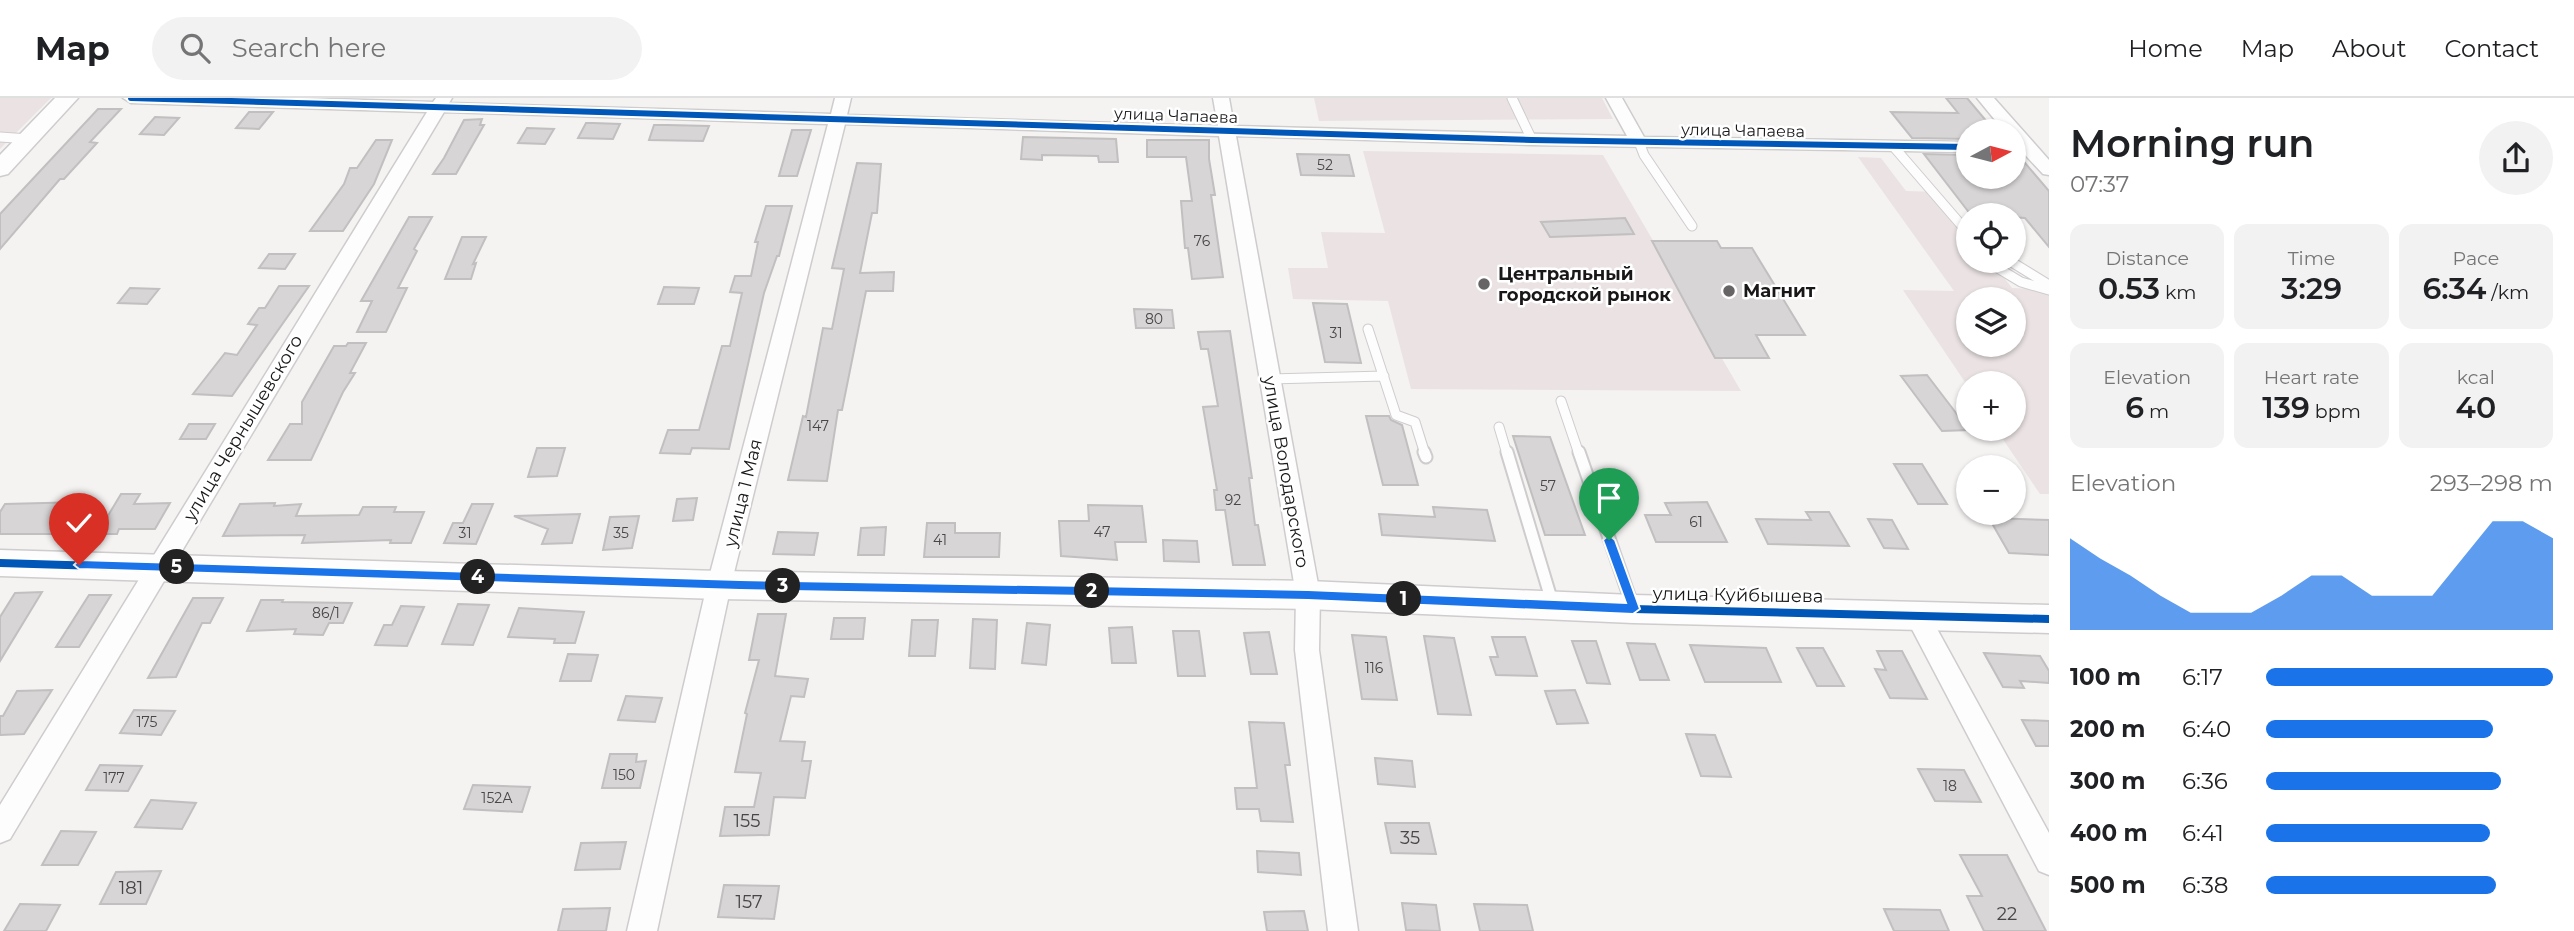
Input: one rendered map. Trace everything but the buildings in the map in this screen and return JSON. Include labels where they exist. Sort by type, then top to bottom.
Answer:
[{"type":"street","points":[[0,169],[67,98]]},
{"type":"street","name":"улица Чапаева","points":[[131,98],[841,109],[1226,131],[1532,140],[1956,147]]},
{"type":"street","name":"улица Володарского","points":[[1221,98],[1308,595],[1307,650],[1343,931]]},
{"type":"street","points":[[1614,98],[1639,142]]},
{"type":"street","points":[[1985,98],[2001,119]]},
{"type":"street","name":"улица Чернышевского","points":[[0,831],[442,102]]},
{"type":"street","name":"улица 1 Мая","points":[[642,931],[719,585],[841,109]]},
{"type":"street","points":[[2026,141],[2049,146]]},
{"type":"street","points":[[2026,148],[2049,170]]},
{"type":"street","name":"улица Куйбышева","points":[[0,562],[719,585],[1308,595],[1633,609],[2049,619]]},
{"type":"street","points":[[1916,614],[2049,861]]},
{"type":"lane","points":[[1512,98],[1532,140]]},
{"type":"lane","points":[[0,138],[30,139]]},
{"type":"lane","points":[[1639,142],[1644,155],[1692,226]]},
{"type":"lane","points":[[1893,146],[1956,220]]},
{"type":"lane","points":[[2026,272],[2049,288]]},
{"type":"lane","points":[[2006,273],[2021,282],[2049,288]]},
{"type":"lane","points":[[1368,328],[1396,415],[1415,422],[1426,457]]},
{"type":"lane","points":[[1269,379],[1384,376]]},
{"type":"lane","points":[[1561,401],[1633,609]]},
{"type":"lane","points":[[1499,427],[1554,606]]},
{"type":"shaded area","points":[[0,98],[51,98],[0,149]]},
{"type":"shaded area","points":[[1314,98],[1602,98],[1613,119],[1319,121]]},
{"type":"shaded area","name":"Центральный городской рынок","points":[[1363,151],[1603,155],[1741,391],[1411,389],[1388,301],[1293,299],[1288,268],[1328,268],[1321,232],[1385,233]]},
{"type":"shaded area","points":[[1858,157],[1881,158],[1906,191],[1938,192],[1956,215],[1956,273],[2000,273],[2011,287],[1956,287],[1956,357],[2026,357],[2026,288],[2045,289],[2049,294],[2049,494],[2040,494],[2026,473],[2026,455],[2014,455],[2004,441],[2026,441],[2026,371],[1958,371],[1903,290],[1954,291]]},
{"type":"cycle path","points":[[131,98],[1532,140],[1956,147]]},
{"type":"cycle path","points":[[0,563],[719,585],[1308,595],[1633,609],[2049,619]]},
{"type":"place","name":"Центральный городской рынок","points":[[1484,284]]},
{"type":"place","name":"Магнит","points":[[1729,291]]},
{"type":"route","points":[[79,565],[740,585],[1308,595],[1633,609],[1609,540]]}]
